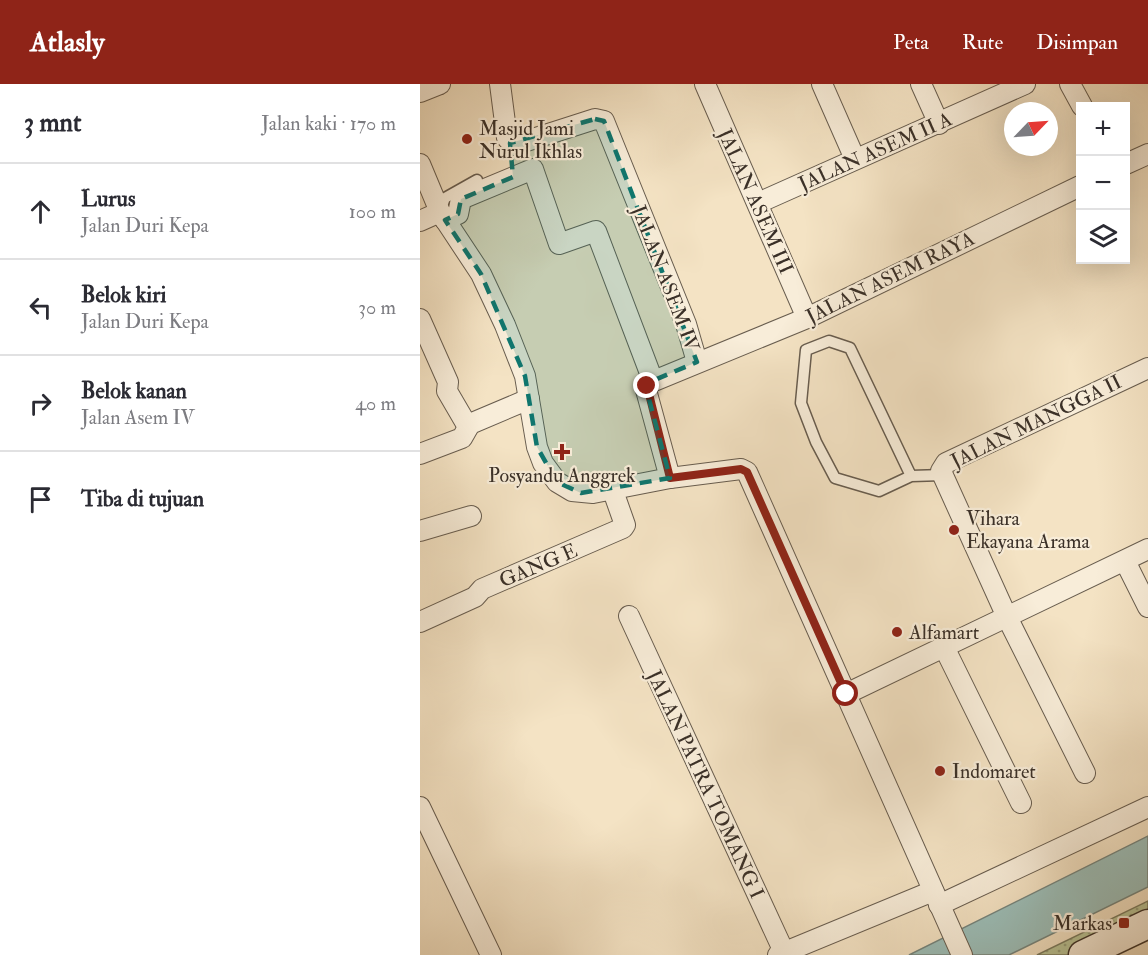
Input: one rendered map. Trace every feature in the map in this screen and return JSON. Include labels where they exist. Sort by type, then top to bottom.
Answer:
[{"type":"street","points":[[500,84],[513,177]]},
{"type":"street","name":"JALAN ASEM III","points":[[705,84],[807,318]]},
{"type":"street","points":[[822,84],[855,159]]},
{"type":"street","points":[[921,84],[939,124]]},
{"type":"street","name":"JALAN ASEM II A","points":[[759,204],[1025,84]]},
{"type":"street","points":[[1070,84],[1080,102]]},
{"type":"street","name":"JALAN ASEM IV","points":[[510,143],[514,145],[595,119],[604,121],[686,324],[697,362],[653,381]]},
{"type":"street","points":[[1130,162],[1148,154]]},
{"type":"street","points":[[420,164],[443,216],[481,273],[525,376],[537,447],[552,476],[566,487],[581,493],[613,491],[670,478],[741,469],[747,472],[962,955]]},
{"type":"street","points":[[420,221],[458,213],[461,200],[533,169],[559,244],[596,231],[653,381],[646,390],[670,478]]},
{"type":"street","name":"JALAN ASEM RAYA","points":[[697,362],[807,318],[1076,188]]},
{"type":"street","points":[[420,319],[448,382],[447,391],[468,427]]},
{"type":"street","name":"JALAN MANGGA II","points":[[1085,773],[1007,617],[941,471],[946,463],[1148,368]]},
{"type":"street","points":[[420,454],[462,438],[470,424],[529,399]]},
{"type":"street","name":"GANG E","points":[[420,622],[475,597],[482,589],[623,528],[625,525],[613,491]]},
{"type":"street","points":[[420,531],[471,516]]},
{"type":"street","points":[[846,694],[1148,549]]},
{"type":"street","points":[[1125,561],[1148,607]]},
{"type":"street","name":"JALAN PATRA TOMANG I","points":[[629,616],[781,954]]},
{"type":"street","points":[[944,647],[1021,803]]},
{"type":"street","points":[[420,807],[491,955]]},
{"type":"street","points":[[781,954],[936,898],[1148,807]]},
{"type":"street","points":[[1083,955],[1112,947],[1148,924]]},
{"type":"lane","points":[[443,216],[445,198],[477,180]]},
{"type":"lane","points":[[910,476],[850,348],[829,341],[806,350],[801,404],[816,442],[836,478],[865,489],[879,491],[910,476],[943,476]]},
{"type":"highlighted area","points":[[595,119],[604,121],[697,362],[645,384],[670,478],[581,493],[557,482],[537,447],[525,376],[481,274],[445,220],[458,214],[461,199],[513,177],[510,143]]},
{"type":"green space","points":[[1148,901],[1148,917],[1070,955],[1037,955]]},
{"type":"water","points":[[1148,836],[1148,887],[1009,955],[909,955]]},
{"type":"place","name":"Masjid Jami Nurul Ikhlas","points":[[467,139]]},
{"type":"place","name":"Posyandu Anggrek","points":[[562,452]]},
{"type":"place","name":"Vihara Ekayana Arama","points":[[954,530]]},
{"type":"place","name":"Alfamart","points":[[897,632]]},
{"type":"place","name":"Indomaret","points":[[940,771]]},
{"type":"place","name":"Markas","points":[[1124,923]]},
{"type":"route","points":[[647,386],[646,390],[670,478],[741,469],[747,472],[846,694]]}]
